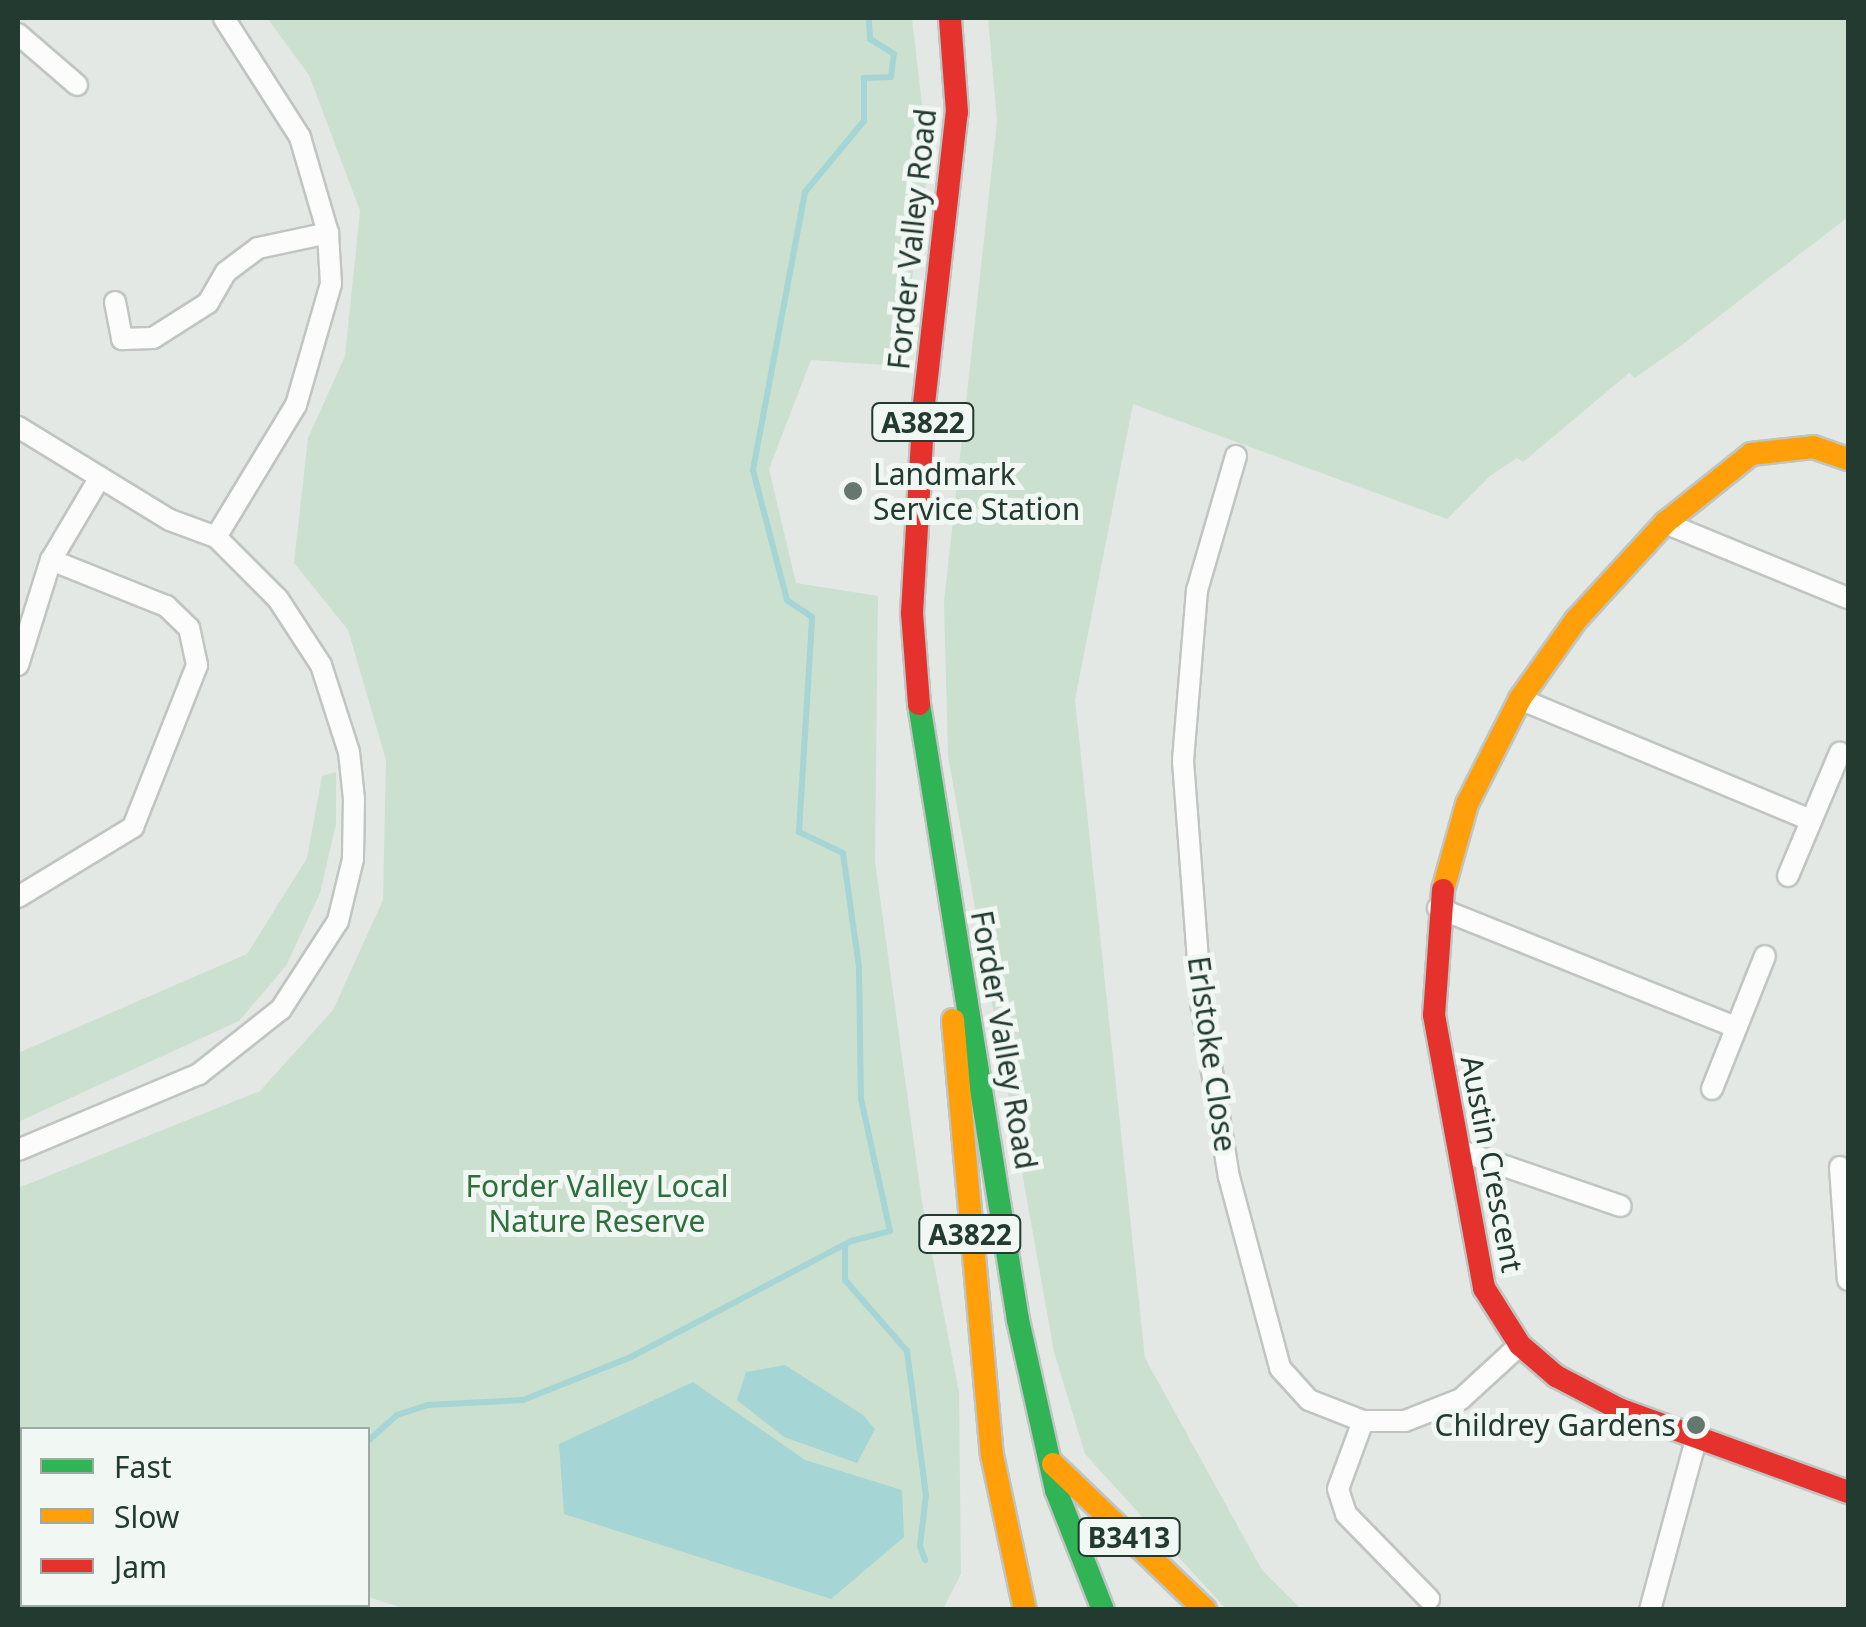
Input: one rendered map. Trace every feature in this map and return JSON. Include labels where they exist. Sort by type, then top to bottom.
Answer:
[{"type":"main road","name":"Forder Valley Road","points":[[950,18],[958,60],[957,112],[924,404],[912,614],[990,1436],[1025,1610]]},
{"type":"main road","name":"Austin Crescent","points":[[1848,459],[1812,447],[1751,454],[1665,523],[1576,620],[1520,699],[1467,804],[1438,908],[1434,1015],[1484,1288],[1520,1345],[1556,1376],[1696,1440],[1848,1489]]},
{"type":"main road","name":"Forder Valley Road","points":[[935,827],[986,1093],[1018,1320],[1056,1490],[1103,1610]]},
{"type":"main road","name":"B3413","points":[[1053,1464],[1205,1610]]},
{"type":"main road","points":[[1056,1490],[1055,1526],[1082,1610]]},
{"type":"street","points":[[216,536],[282,433],[314,358],[331,284],[328,233],[300,138],[224,18]]},
{"type":"street","points":[[18,34],[78,86]]},
{"type":"street","points":[[115,302],[122,339],[153,338],[208,303],[226,272],[258,248],[328,233]]},
{"type":"street","points":[[18,427],[170,520],[216,536],[306,637],[339,716],[354,799],[352,859],[338,921],[281,1008],[220,1062],[18,1150]]},
{"type":"street","name":"Erlstoke Close","points":[[1236,456],[1197,590],[1182,761],[1202,1003],[1229,1177],[1280,1368],[1309,1400],[1363,1421],[1433,1414],[1490,1378],[1520,1345]]},
{"type":"street","points":[[18,665],[51,560],[100,477]]},
{"type":"street","points":[[1665,523],[1848,598]]},
{"type":"street","points":[[18,896],[133,828],[197,665],[189,628],[166,606],[51,560]]},
{"type":"street","points":[[1520,699],[1811,820]]},
{"type":"street","points":[[1788,876],[1840,752]]},
{"type":"street","points":[[1438,908],[1736,1027]]},
{"type":"street","points":[[1712,1089],[1764,956]]},
{"type":"street","points":[[1458,1150],[1621,1206]]},
{"type":"street","points":[[1840,1167],[1848,1280]]},
{"type":"street","points":[[1363,1421],[1338,1489],[1346,1514],[1429,1599]]},
{"type":"street","points":[[1650,1610],[1696,1440]]},
{"type":"green space","name":"Forder Valley Local Nature Reserve","points":[[267,18],[912,18],[929,164],[899,366],[811,360],[769,469],[796,583],[878,596],[875,861],[922,1202],[959,1392],[961,1574],[943,1609],[406,1609],[370,1598],[370,1427],[20,1427],[18,1478],[18,1188],[260,1091],[333,1010],[383,900],[386,760],[348,630],[294,563],[308,438],[345,356],[360,211],[309,75]]},
{"type":"green space","points":[[988,18],[1848,18],[1848,217],[1683,344],[1635,378],[1629,373],[1523,462],[1517,458],[1490,476],[1447,519],[1133,404],[1075,700],[1145,1358],[1262,1570],[1301,1609],[1226,1609],[1085,1454],[1054,1352],[948,756],[944,602],[997,121]]},
{"type":"green space","points":[[336,772],[336,824],[320,893],[286,966],[239,1021],[18,1122],[18,1053],[247,954],[307,858],[322,776]]},
{"type":"green space","points":[[18,1568],[20,1607],[160,1609],[18,1609]]},
{"type":"water","points":[[785,1365],[863,1415],[875,1429],[857,1463],[784,1437],[737,1400],[746,1372]]},
{"type":"water","points":[[693,1382],[805,1460],[902,1490],[904,1537],[831,1599],[564,1514],[559,1444]]},
{"type":"waterway","points":[[370,1439],[397,1415],[427,1405],[523,1400],[631,1357],[851,1241],[890,1231],[861,1099],[859,967],[843,853],[799,832],[812,617],[787,600],[753,470],[805,192],[864,121],[864,78],[891,77],[894,54],[870,39],[869,18]]},
{"type":"waterway","points":[[845,1245],[845,1280],[907,1351],[926,1495],[920,1546],[925,1560]]},
{"type":"traffic: fast","points":[[919,704],[1018,1320],[1056,1490],[1103,1610]]},
{"type":"traffic: slow","points":[[1443,890],[1467,804],[1520,699],[1576,620],[1665,523],[1751,454],[1813,447],[1848,459]]},
{"type":"traffic: slow","points":[[953,1020],[992,1455],[1025,1610]]},
{"type":"traffic: slow","points":[[1053,1464],[1205,1610]]},
{"type":"traffic: slow","points":[[236,1607],[244,1610]]},
{"type":"traffic: slow","points":[[320,1607],[328,1610]]},
{"type":"traffic: jam","points":[[919,704],[912,613],[924,404],[957,112],[950,18]]},
{"type":"traffic: jam","points":[[1443,890],[1434,1015],[1484,1288],[1520,1345],[1556,1376],[1619,1409],[1848,1492]]},
{"type":"place","name":"Landmark Service Station","points":[[853,491]]},
{"type":"place","name":"Childrey Gardens","points":[[1696,1425]]}]
